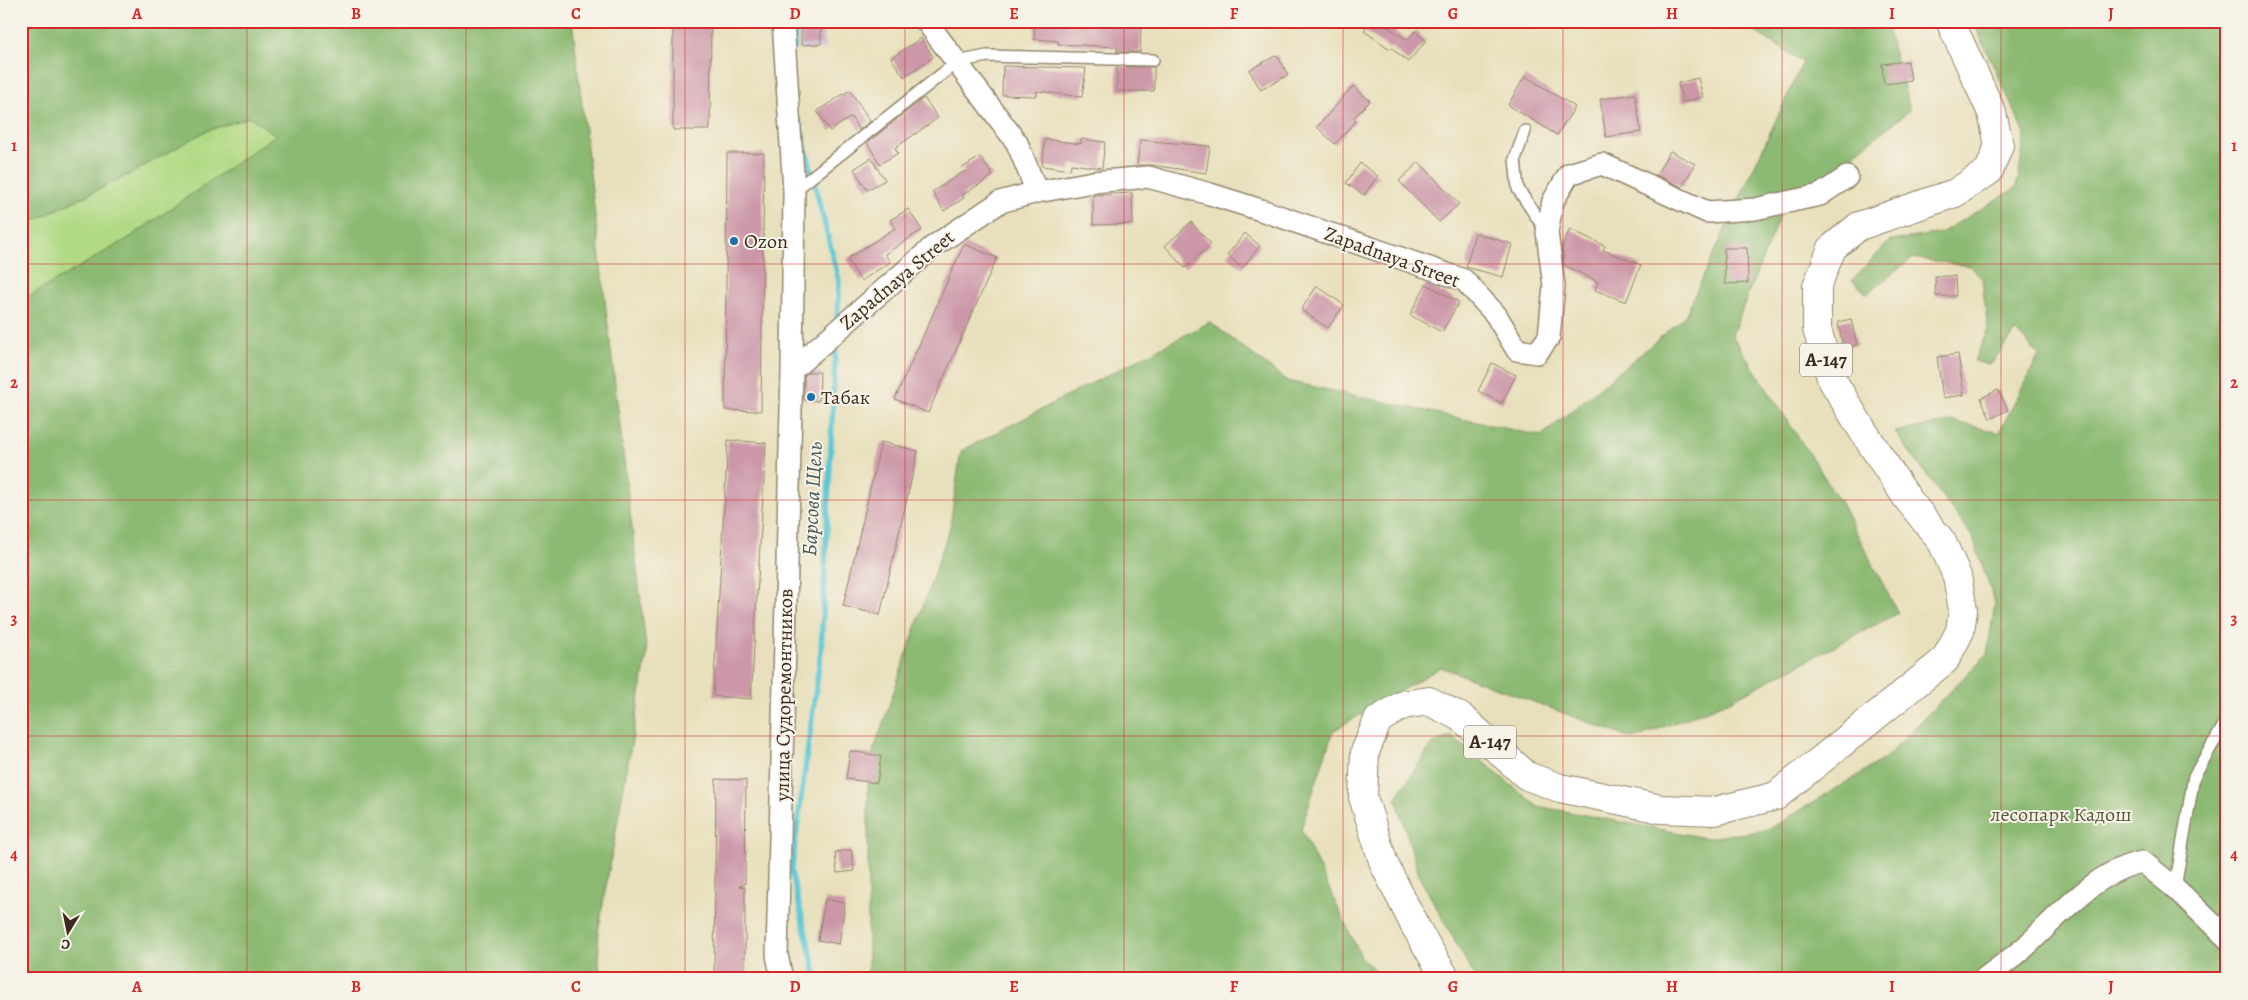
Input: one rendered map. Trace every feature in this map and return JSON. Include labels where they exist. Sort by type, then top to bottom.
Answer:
[{"type":"highway","name":"А-147","points":[[1446,979],[1415,926],[1384,864],[1363,797],[1365,752],[1378,720],[1403,705],[1429,701],[1462,718],[1527,776],[1560,788],[1661,809],[1715,811],[1776,796],[1945,660],[1960,631],[1963,610],[1957,576],[1942,542],[1907,498],[1862,431],[1831,378],[1817,329],[1817,286],[1832,248],[1859,226],[1955,193],[1989,171],[1999,145],[1992,113],[1950,21]]},
{"type":"street","name":"улица Судоремонтников","points":[[782,979],[777,955],[792,370],[794,191],[783,21]]},
{"type":"street","points":[[926,21],[1017,142],[1037,192]]},
{"type":"street","name":"Zapadnaya Street","points":[[792,370],[934,246],[1000,202],[1037,192],[1093,182],[1148,178],[1210,194],[1264,211],[1464,280],[1496,315],[1517,350],[1537,353],[1549,337],[1554,286],[1547,232],[1553,201],[1570,174],[1602,164],[1707,212],[1755,209],[1820,195],[1847,177]]},
{"type":"street","points":[[1984,979],[2022,950],[2086,890],[2127,864],[2143,862],[2175,888],[2227,938]]},
{"type":"lane","points":[[794,191],[958,62],[987,56],[1153,60]]},
{"type":"lane","points":[[1525,131],[1515,159],[1518,189],[1547,232]]},
{"type":"lane","points":[[2175,888],[2194,776],[2227,720]]},
{"type":"shaded area","points":[[799,21],[824,21],[825,49],[800,50]]},
{"type":"green space","points":[[21,21],[572,21],[647,655],[598,932],[600,979],[21,979],[21,301],[129,238],[276,135],[250,117],[206,131],[130,174],[21,227]]},
{"type":"green space","points":[[1738,21],[1885,21],[1910,110],[1781,212],[1732,335],[1841,503],[1898,613],[1730,701],[1633,739],[1441,667],[1333,731],[1301,829],[1362,959],[1386,979],[868,979],[868,767],[950,527],[961,451],[1210,322],[1287,381],[1541,436],[1684,318],[1803,62]]},
{"type":"green space","name":"лесопарк Кадош","points":[[1973,21],[2227,21],[2227,979],[1476,979],[1420,878],[1396,798],[1433,743],[1451,736],[1537,806],[1706,838],[1768,830],[1884,759],[1987,654],[1995,603],[1973,538],[1895,432],[1953,421],[1999,433],[2039,355],[2016,331],[1990,365],[1974,361],[1988,330],[1982,279],[1969,266],[1912,258],[1867,294],[1852,280],[1890,241],[1941,233],[2017,187],[2025,134]]},
{"type":"green space","points":[[250,117],[276,135],[129,238],[21,301],[21,227],[130,174],[206,131]]},
{"type":"building","points":[[673,21],[711,21],[710,130],[673,130]]},
{"type":"building","points":[[801,21],[820,21],[821,44],[801,45]]},
{"type":"building","points":[[1035,21],[1098,21],[1141,24],[1140,52],[1117,52],[1117,47],[1058,44],[1058,41],[1034,39]]},
{"type":"building","points":[[1363,21],[1379,21],[1407,40],[1415,31],[1426,41],[1408,62],[1391,47],[1390,49],[1364,31],[1367,25]]},
{"type":"building","points":[[921,38],[933,57],[904,77],[891,58]]},
{"type":"building","points":[[1277,55],[1288,75],[1261,90],[1249,70]]},
{"type":"building","points":[[1908,61],[1911,81],[1884,84],[1882,64]]},
{"type":"building","points":[[1003,66],[1086,68],[1082,97],[1037,91],[1037,96],[1002,95]]},
{"type":"building","points":[[1117,67],[1154,67],[1154,91],[1117,91]]},
{"type":"building","points":[[1525,76],[1575,107],[1557,135],[1508,105]]},
{"type":"building","points":[[1698,78],[1703,97],[1683,102],[1678,83]]},
{"type":"building","points":[[1353,86],[1370,101],[1353,118],[1356,121],[1335,144],[1317,127]]},
{"type":"building","points":[[850,90],[870,121],[859,130],[851,117],[830,131],[817,111]]},
{"type":"building","points":[[1635,94],[1641,132],[1606,137],[1600,99]]},
{"type":"building","points":[[924,98],[938,118],[895,148],[898,153],[880,164],[867,143]]},
{"type":"building","points":[[1045,139],[1081,144],[1081,139],[1105,142],[1102,168],[1071,164],[1070,170],[1042,166]]},
{"type":"building","points":[[1140,140],[1210,146],[1206,173],[1151,165],[1137,165]]},
{"type":"building","points":[[1670,151],[1695,164],[1682,187],[1656,175]]},
{"type":"building","points":[[727,153],[764,153],[761,411],[725,410]]},
{"type":"building","points":[[980,157],[993,176],[962,195],[964,198],[944,211],[932,192],[965,171],[962,168]]},
{"type":"building","points":[[871,158],[885,180],[867,190],[854,169]]},
{"type":"building","points":[[1419,162],[1459,204],[1439,222],[1399,181]]},
{"type":"building","points":[[1360,163],[1378,176],[1364,195],[1346,183]]},
{"type":"building","points":[[1132,193],[1133,224],[1093,225],[1093,195]]},
{"type":"building","points":[[908,209],[922,230],[885,254],[890,262],[861,281],[847,259],[895,228],[890,220]]},
{"type":"building","points":[[1191,222],[1211,244],[1185,268],[1165,246]]},
{"type":"building","points":[[1570,229],[1605,246],[1603,250],[1641,265],[1626,302],[1595,290],[1598,282],[1564,265],[1562,247]]},
{"type":"building","points":[[1245,233],[1260,246],[1242,268],[1227,255]]},
{"type":"building","points":[[1475,233],[1512,244],[1503,277],[1466,267]]},
{"type":"building","points":[[964,244],[997,258],[928,413],[895,399]]},
{"type":"building","points":[[1724,248],[1747,248],[1748,283],[1725,284]]},
{"type":"building","points":[[1935,276],[1955,276],[1956,296],[1936,296]]},
{"type":"building","points":[[1426,284],[1459,302],[1442,332],[1410,315]]},
{"type":"building","points":[[1317,286],[1344,305],[1328,328],[1301,310]]},
{"type":"building","points":[[1851,319],[1857,345],[1843,348],[1838,322]]},
{"type":"building","points":[[1958,354],[1964,395],[1943,398],[1937,357]]},
{"type":"building","points":[[1492,363],[1516,375],[1502,403],[1478,391]]},
{"type":"building","points":[[809,372],[820,372],[819,401],[804,400],[804,376]]},
{"type":"building","points":[[1998,390],[2008,410],[1990,419],[1981,398]]},
{"type":"building","points":[[728,440],[766,443],[751,699],[713,696]]},
{"type":"building","points":[[881,442],[918,451],[880,615],[843,606]]},
{"type":"building","points":[[850,751],[881,756],[877,783],[846,779]]},
{"type":"building","points":[[716,779],[746,780],[745,884],[739,886],[745,887],[745,966],[747,979],[714,979]]},
{"type":"building","points":[[851,850],[854,871],[837,873],[835,852]]},
{"type":"building","points":[[825,899],[845,903],[839,944],[818,940]]},
{"type":"waterway","name":"Барсова Щель","points":[[795,21],[795,48]]},
{"type":"waterway","name":"Барсова Щель","points":[[799,121],[839,281],[837,322]]},
{"type":"waterway","name":"Барсова Щель","points":[[817,979],[791,872],[821,651],[836,339]]},
{"type":"place","name":"Ozon","points":[[734,241]]},
{"type":"place","name":"Табак","points":[[811,397]]}]
